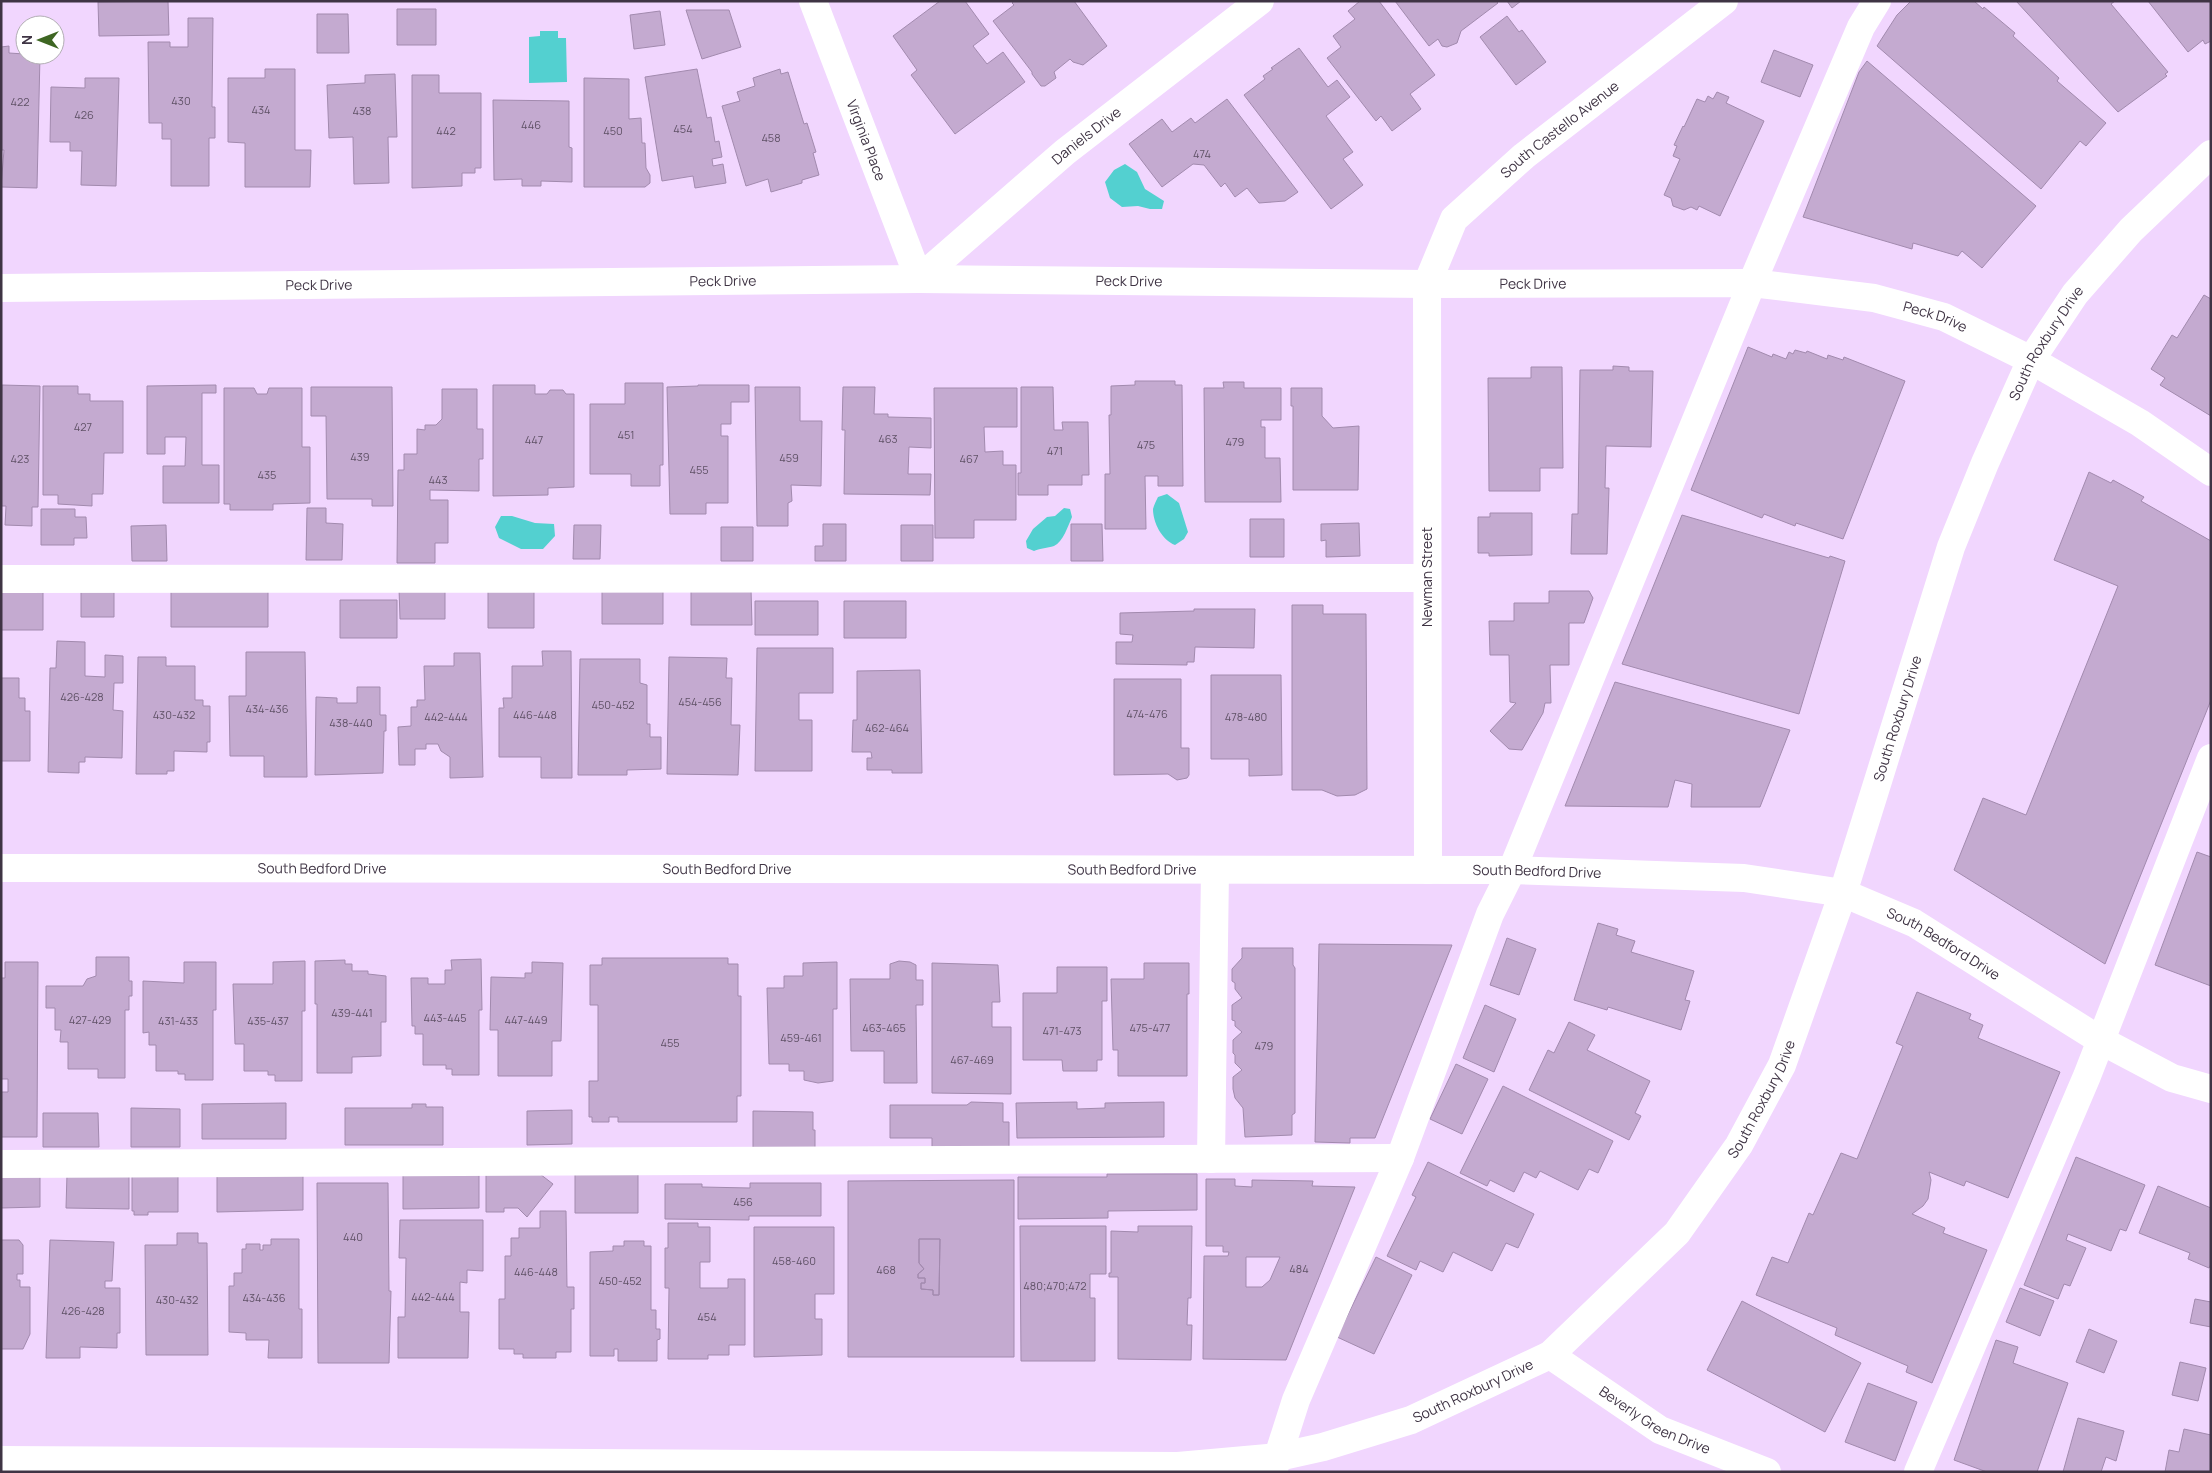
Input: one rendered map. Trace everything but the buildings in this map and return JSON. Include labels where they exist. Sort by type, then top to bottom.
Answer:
[{"type":"street","name":"Virginia Place","points":[[813,1],[919,279]]},
{"type":"street","name":"Daniels Drive","points":[[919,279],[1065,152],[1260,1]]},
{"type":"street","name":"South Castello Avenue","points":[[1427,284],[1454,219],[1524,156],[1724,1]]},
{"type":"street","points":[[1275,1464],[1296,1400],[1400,1158],[1490,914],[1512,870],[1752,284],[1861,27],[1877,1]]},
{"type":"street","name":"South Roxbury Drive","points":[[1,1460],[1178,1469],[1275,1464],[1322,1447],[1411,1420],[1550,1355],[1676,1232],[1739,1145],[1782,1065],[1843,893],[1951,547],[1985,462],[2031,360],[2075,294],[2118,244],[2182,179],[2211,154]]},
{"type":"street","name":"Peck Drive","points":[[1,288],[919,279],[1427,284],[1752,284],[1874,298],[1944,317],[2031,360],[2140,423],[2211,472]]},
{"type":"street","name":"Newman Street","points":[[1427,284],[1428,870]]},
{"type":"street","points":[[1,579],[1427,578]]},
{"type":"street","points":[[1918,1472],[2088,1076],[2100,1040],[2211,758]]},
{"type":"street","name":"South Bedford Drive","points":[[1,868],[1512,870],[1744,878],[1843,893],[1914,923],[2100,1040],[2172,1078],[2211,1089]]},
{"type":"street","points":[[1211,1159],[1215,870]]},
{"type":"street","points":[[1,1164],[1400,1158]]},
{"type":"street","name":"Beverly Green Drive","points":[[1550,1355],[1660,1430],[1767,1472]]},
{"type":"shaded area","points":[[540,31],[558,31],[558,38],[566,38],[567,82],[529,83],[529,37],[540,36]]},
{"type":"shaded area","points":[[1125,164],[1137,172],[1145,189],[1164,201],[1162,209],[1138,206],[1122,207],[1110,198],[1105,182],[1114,170]]},
{"type":"shaded area","points":[[1167,494],[1179,503],[1188,532],[1184,539],[1175,545],[1162,535],[1153,514],[1158,497]]},
{"type":"shaded area","points":[[1064,508],[1070,509],[1072,517],[1060,541],[1054,546],[1034,551],[1027,548],[1026,541],[1033,529],[1047,517],[1055,516]]},
{"type":"shaded area","points":[[501,516],[512,516],[535,523],[554,524],[555,536],[543,549],[521,549],[499,538],[495,527]]}]
